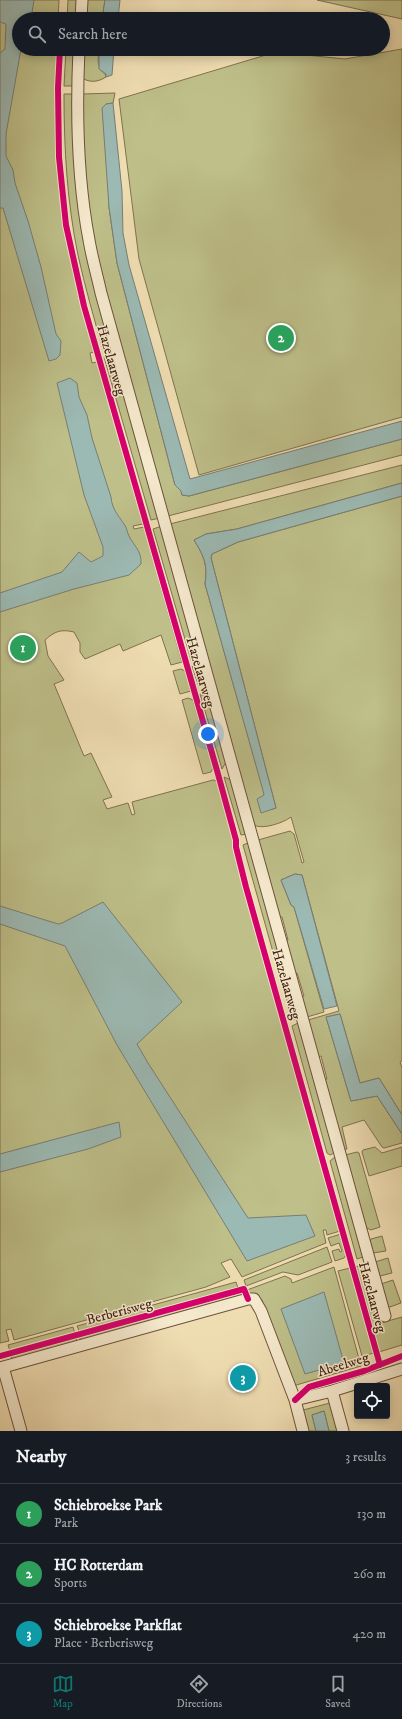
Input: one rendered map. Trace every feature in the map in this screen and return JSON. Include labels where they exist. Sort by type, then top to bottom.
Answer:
[{"type":"street","points":[[81,12],[82,0]]},
{"type":"street","name":"Hazelaarweg","points":[[79,56],[77,88],[79,162],[89,240],[101,293],[385,1316]]},
{"type":"street","name":"Berberisweg","points":[[1,1367],[248,1299],[254,1300],[261,1311],[295,1400],[303,1431]]},
{"type":"street","points":[[1,1367],[21,1431]]},
{"type":"street","name":"Abeelweg","points":[[295,1400],[332,1391],[402,1369]]},
{"type":"street","points":[[332,1391],[343,1431]]},
{"type":"green space","points":[[0,0],[59,0],[58,12],[12,12],[12,56],[57,56],[57,162],[63,217],[79,298],[94,352],[90,353],[92,363],[97,362],[143,524],[133,526],[134,529],[144,527],[182,662],[171,665],[161,635],[123,651],[120,644],[85,659],[80,652],[80,643],[74,632],[62,631],[55,633],[45,640],[48,656],[64,680],[54,684],[84,756],[91,753],[112,797],[103,800],[107,809],[128,803],[132,815],[135,814],[132,802],[213,780],[217,781],[283,1030],[340,1231],[327,1235],[326,1230],[323,1230],[326,1243],[242,1277],[231,1259],[221,1263],[230,1277],[206,1287],[14,1340],[11,1329],[6,1330],[9,1341],[0,1343]]},
{"type":"green space","points":[[68,0],[77,0],[76,12],[67,12]]},
{"type":"green space","points":[[87,0],[105,0],[103,12],[86,12]]},
{"type":"green space","points":[[317,0],[402,0],[402,19],[390,16],[390,12],[371,12]]},
{"type":"green space","points":[[402,49],[402,417],[199,475],[139,259],[119,99],[263,56],[315,56],[345,59],[362,56],[390,56],[390,51]]},
{"type":"green space","points":[[66,56],[75,56],[73,86],[64,86]]},
{"type":"green space","points":[[83,56],[98,56],[99,67],[106,77],[94,81],[88,81],[82,78]]},
{"type":"green space","points":[[115,93],[113,103],[106,104],[109,207],[117,263],[175,485],[181,491],[182,495],[189,496],[402,439],[402,455],[168,516],[95,255],[82,152],[83,94]]},
{"type":"green space","points":[[64,94],[73,94],[73,120],[109,338],[107,345],[103,350],[74,235],[66,155]]},
{"type":"green space","points":[[104,357],[110,358],[116,363],[160,518],[151,520]]},
{"type":"green space","points":[[402,465],[402,483],[237,529],[206,534],[194,540],[204,561],[206,571],[205,584],[269,810],[276,808],[211,558],[212,554],[238,542],[402,496],[402,1061],[400,1062],[402,1068],[402,1115],[379,1078],[360,1083],[340,1014],[326,1017],[351,1101],[377,1096],[402,1134],[402,1143],[384,1148],[382,1147],[364,1120],[342,1127],[347,1149],[343,1150],[324,1080],[327,1079],[321,1056],[318,1057],[308,1020],[339,1011],[302,875],[295,874],[281,880],[291,905],[294,907],[324,1012],[307,1017],[301,997],[304,996],[297,973],[295,973],[286,941],[288,940],[282,917],[279,917],[258,840],[290,831],[294,834],[302,863],[304,862],[291,817],[272,825],[262,827],[254,825],[170,524]]},
{"type":"green space","points":[[162,526],[196,655],[191,660],[153,529]]},
{"type":"green space","points":[[192,666],[200,669],[203,681],[199,687]]},
{"type":"green space","points":[[181,669],[185,671],[191,691],[180,694],[173,671]]},
{"type":"green space","points":[[200,694],[208,697],[226,762],[222,769]]},
{"type":"green space","points":[[188,698],[193,700],[213,768],[211,772],[203,774],[182,700]]},
{"type":"green space","points":[[224,777],[231,780],[247,834],[241,835]]},
{"type":"green space","points":[[248,843],[297,1019],[292,1020],[243,845]]},
{"type":"green space","points":[[298,1023],[334,1153],[330,1155],[327,1153],[292,1026]]},
{"type":"green space","points":[[375,1147],[382,1153],[402,1147],[402,1166],[369,1176],[362,1152],[363,1150]]},
{"type":"green space","points":[[357,1152],[359,1153],[380,1227],[371,1230],[365,1227],[345,1155]]},
{"type":"green space","points":[[335,1157],[363,1257],[357,1259],[330,1161]]},
{"type":"green space","points":[[341,1234],[346,1255],[344,1258],[335,1261],[332,1251],[339,1249],[340,1252],[342,1251],[339,1243],[331,1246],[328,1238]]},
{"type":"green space","points":[[382,1236],[386,1251],[373,1253],[370,1241],[371,1239]]},
{"type":"green space","points":[[327,1247],[332,1262],[298,1275],[283,1272],[246,1286],[244,1280]]},
{"type":"green space","points":[[388,1258],[392,1273],[380,1276],[375,1262]]},
{"type":"green space","points":[[365,1265],[381,1323],[402,1317],[402,1345],[379,1352],[355,1267]]},
{"type":"green space","points":[[334,1267],[361,1366],[293,1386],[262,1300],[257,1295],[249,1294],[247,1290],[285,1276],[291,1279],[292,1283]]},
{"type":"green space","points":[[350,1268],[374,1353],[362,1356],[338,1271]]},
{"type":"green space","points":[[393,1280],[401,1303],[390,1307],[388,1306],[381,1284]]},
{"type":"green space","points":[[236,1282],[238,1288],[80,1333],[77,1326]]},
{"type":"green space","points":[[241,1293],[242,1295],[80,1340],[80,1337]]},
{"type":"green space","points":[[73,1327],[75,1334],[10,1351],[8,1345]]},
{"type":"green space","points":[[76,1338],[77,1341],[12,1359],[11,1356]]},
{"type":"green space","points":[[330,1403],[337,1431],[329,1431],[324,1411],[312,1415],[316,1431],[307,1431],[303,1410]]},
{"type":"water","points":[[0,0],[34,0],[32,12],[12,12],[12,56],[20,56],[6,134],[6,156],[13,170],[15,183],[41,267],[56,334],[61,341],[60,355],[56,359],[49,361],[3,208],[0,208],[0,53],[5,49],[6,24],[0,22]]},
{"type":"water","points":[[105,0],[120,0],[119,12],[103,12]]},
{"type":"water","points":[[99,56],[113,56],[112,75],[106,77],[106,74],[99,69]]},
{"type":"water","points":[[113,103],[122,191],[123,233],[129,265],[190,479],[402,421],[402,439],[189,496],[182,495],[181,491],[175,485],[117,263],[109,207],[102,108],[106,104]]},
{"type":"water","points":[[70,378],[77,383],[79,397],[87,415],[92,438],[113,505],[139,552],[141,564],[129,575],[74,589],[0,612],[0,593],[62,572],[79,552],[91,562],[103,556],[103,547],[84,495],[57,383]]},
{"type":"water","points":[[402,483],[402,496],[238,542],[212,554],[211,558],[276,808],[261,813],[257,799],[264,795],[205,584],[206,571],[204,561],[194,540],[206,534],[237,529]]},
{"type":"water","points":[[295,874],[302,875],[337,1006],[324,1009],[294,907],[291,905],[281,880]]},
{"type":"water","points":[[103,902],[182,1002],[137,1044],[148,1063],[248,1218],[306,1215],[315,1236],[247,1261],[117,1045],[65,946],[0,924],[0,906],[58,924]]},
{"type":"water","points":[[340,1014],[360,1083],[379,1078],[402,1115],[402,1134],[377,1096],[351,1101],[326,1017]]},
{"type":"water","points":[[119,1122],[121,1137],[88,1149],[0,1172],[0,1154]]},
{"type":"water","points":[[324,1292],[344,1363],[305,1374],[281,1309]]},
{"type":"water","points":[[324,1411],[329,1431],[316,1431],[312,1415]]},
{"type":"cycle path","points":[[60,56],[58,88],[59,157],[66,225],[84,306],[218,774],[236,840],[236,847],[246,887],[380,1365]]},
{"type":"cycle path","points":[[0,1356],[244,1289],[248,1299]]},
{"type":"cycle path","points":[[295,1400],[309,1387],[364,1371],[402,1356]]},
{"type":"place","name":"HC Rotterdam","points":[[281,338]]},
{"type":"place","name":"Schiebroekse Park","points":[[23,648]]},
{"type":"place","name":"Schiebroekse Parkflat","points":[[243,1378]]}]
